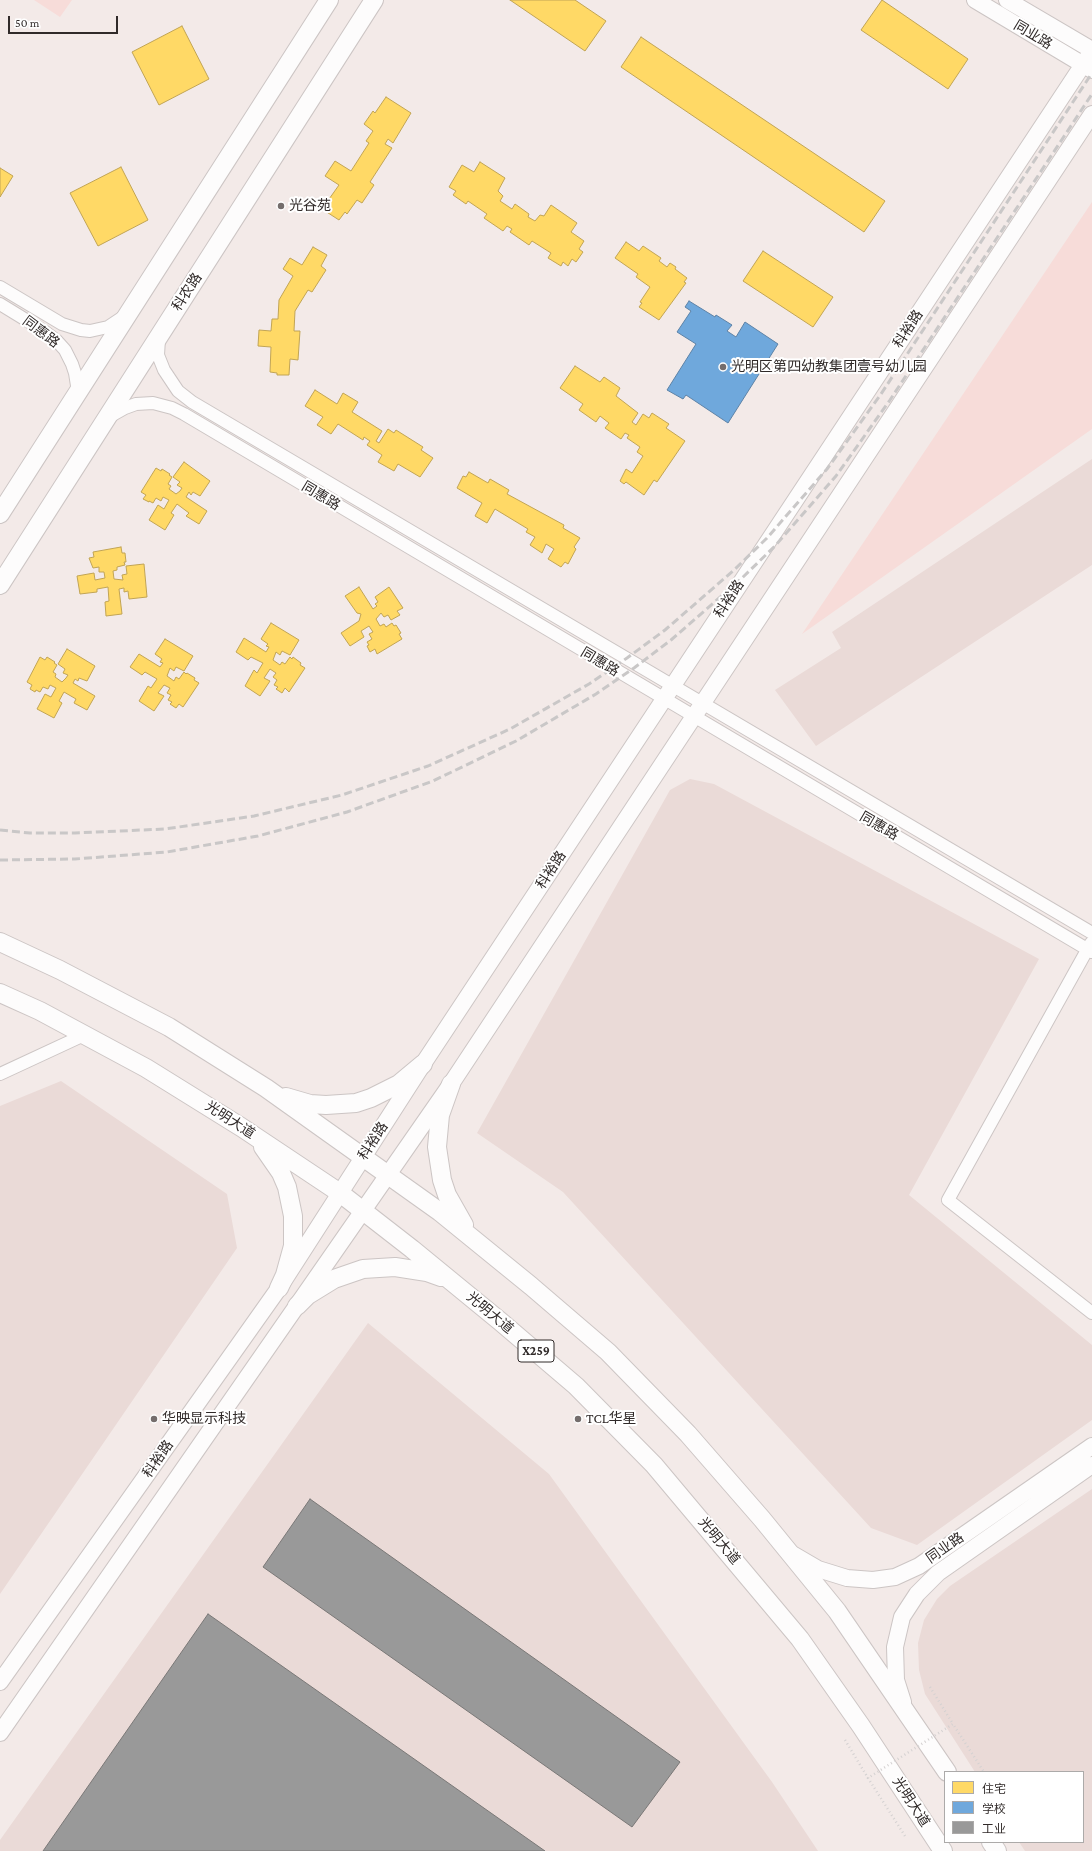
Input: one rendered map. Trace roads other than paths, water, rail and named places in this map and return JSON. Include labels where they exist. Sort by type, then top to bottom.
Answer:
[{"type":"main road","points":[[0,514],[329,0]]},
{"type":"main road","name":"科农路","points":[[0,585],[374,0]]},
{"type":"main road","name":"同业路","points":[[974,0],[1087,67]]},
{"type":"main road","name":"同业路","points":[[1008,0],[1092,50]]},
{"type":"main road","name":"科裕路","points":[[0,1682],[279,1288],[422,1064],[672,686],[1087,67],[1092,50]]},
{"type":"main road","name":"科裕路","points":[[0,1733],[451,1084],[1092,114]]},
{"type":"main road","points":[[0,942],[60,970],[169,1027],[266,1088],[440,1212],[608,1352],[688,1434],[837,1611],[909,1714],[946,1771]]},
{"type":"main road","name":"光明大道","points":[[0,993],[40,1011],[146,1068],[241,1127],[340,1193],[457,1286],[576,1386],[654,1465],[800,1639],[861,1726],[942,1851]]},
{"type":"main road","points":[[266,1088],[280,1095],[310,1104],[326,1105],[356,1103],[371,1098],[399,1084],[422,1064]]},
{"type":"main road","points":[[451,1084],[442,1110],[438,1131],[438,1164],[447,1195],[454,1210],[473,1237],[485,1248]]},
{"type":"main road","points":[[241,1127],[258,1142],[273,1160],[284,1180],[291,1202],[294,1231],[293,1246],[285,1275],[279,1288]]},
{"type":"main road","points":[[297,1306],[321,1287],[334,1279],[348,1273],[378,1267],[395,1267],[427,1272],[457,1286]]},
{"type":"main road","name":"同业路","points":[[783,1545],[808,1564],[841,1576],[873,1580],[895,1577],[919,1566],[1092,1446]]},
{"type":"main road","name":"同业路","points":[[909,1714],[900,1695],[896,1680],[894,1647],[902,1617],[916,1594],[938,1573],[1092,1465]]},
{"type":"street","points":[[0,287],[62,324],[81,330],[90,331],[108,327],[122,319],[130,311]]},
{"type":"street","name":"同惠路","points":[[0,304],[44,331],[56,340],[65,350],[75,373],[78,392]]},
{"type":"street","name":"同惠路","points":[[161,333],[158,347],[160,363],[172,385],[184,397],[672,686],[698,710],[1090,947]]},
{"type":"street","name":"同惠路","points":[[104,422],[116,412],[136,404],[153,403],[172,408],[664,699],[698,710],[1092,933]]},
{"type":"street","points":[[1090,947],[948,1200],[1092,1313]]},
{"type":"street","points":[[0,1074],[84,1035]]},
{"type":"railway","points":[[0,830],[30,833],[75,833],[165,829],[254,816],[342,795],[428,766],[510,729],[589,684],[627,658],[665,630],[734,570],[767,538],[827,469],[881,394],[1092,73]]},
{"type":"railway","points":[[0,860],[75,859],[167,852],[258,836],[347,812],[433,781],[516,741],[596,694],[634,668],[671,640],[741,579],[775,546],[836,476],[890,400],[1092,94]]},
{"type":"place","name":"光谷苑","points":[[281,206]]},
{"type":"place","name":"光明区第四幼教集团壹号幼儿园","points":[[723,367]]},
{"type":"place","name":"华映显示科技","points":[[154,1419]]},
{"type":"place","name":"TCL华星","points":[[578,1419]]}]
